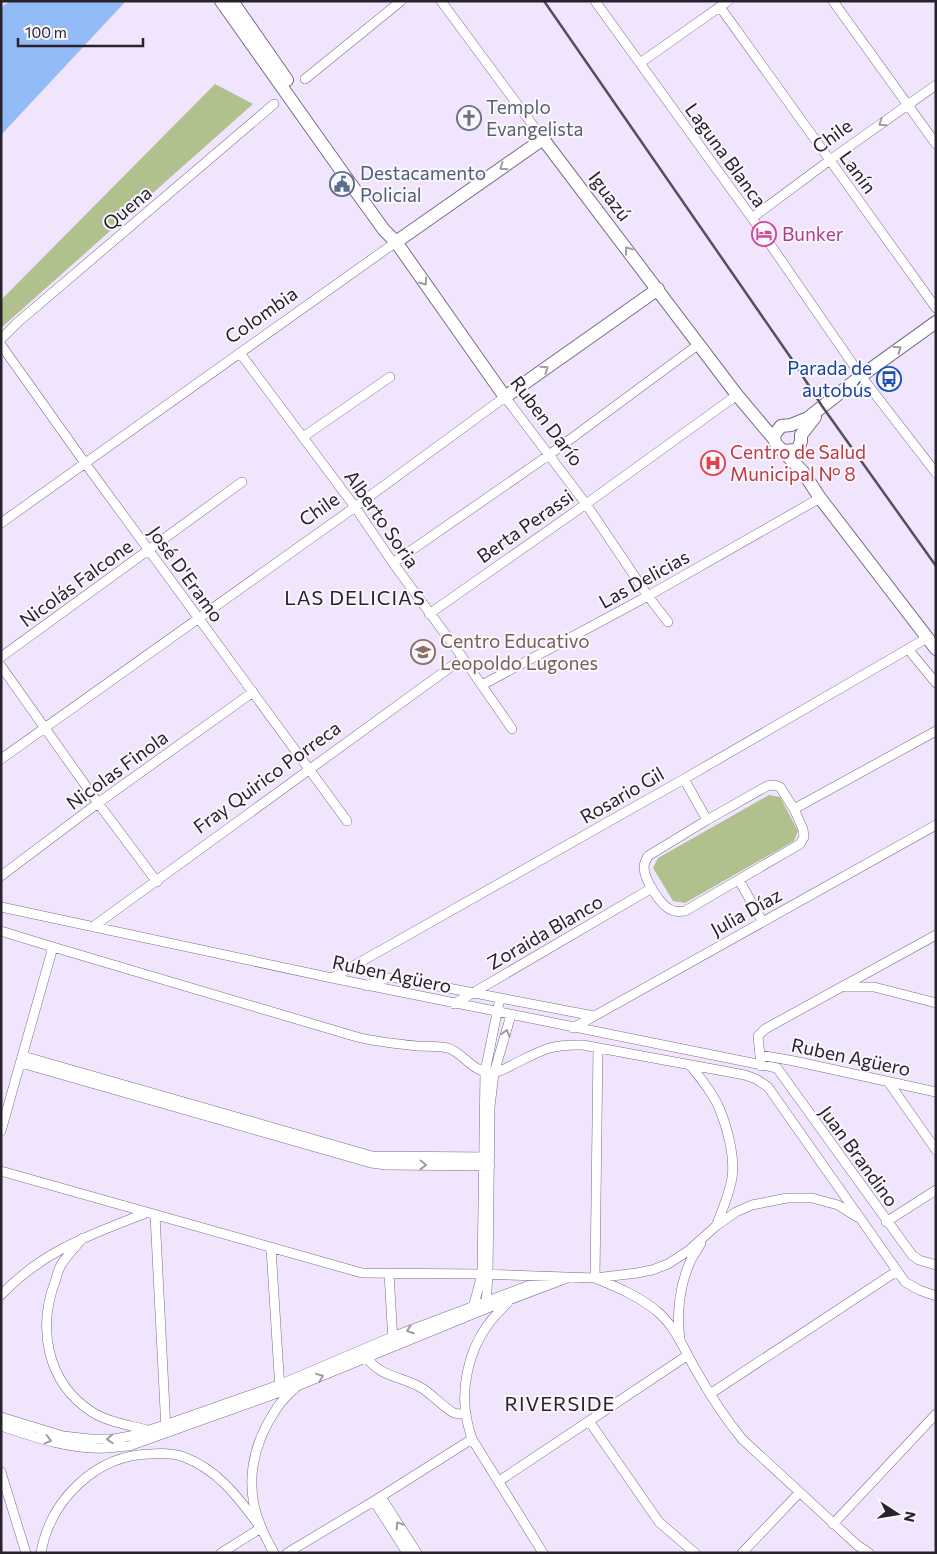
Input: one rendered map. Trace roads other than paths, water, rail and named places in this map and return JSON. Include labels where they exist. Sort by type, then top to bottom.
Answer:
[{"type":"main road","points":[[221,1],[262,50]]},
{"type":"main road","points":[[232,1],[262,50]]},
{"type":"main road","name":"Ruben Darío","points":[[262,50],[388,226],[396,242],[505,397]]},
{"type":"main road","name":"Colombia","points":[[396,242],[543,139]]},
{"type":"main road","name":"Iguazú","points":[[543,139],[737,395],[774,439]]},
{"type":"main road","name":"Chile","points":[[505,397],[658,289]]},
{"type":"main road","points":[[804,472],[779,449],[774,439],[775,434],[786,425],[808,418],[861,376],[936,322]]},
{"type":"main road","points":[[784,452],[795,450],[822,406]]},
{"type":"main road","name":"Iguazú","points":[[751,412],[770,423],[786,425]]},
{"type":"main road","points":[[786,425],[799,430],[800,460],[804,472],[820,498],[936,649]]},
{"type":"street","points":[[304,79],[401,1]]},
{"type":"street","name":"Iguazú","points":[[441,1],[543,139]]},
{"type":"street","name":"Laguna Blanca","points":[[595,1],[752,218],[861,376],[936,473]]},
{"type":"street","points":[[640,63],[728,1]]},
{"type":"street","points":[[833,1],[936,144]]},
{"type":"street","name":"Lanín","points":[[720,7],[936,308]]},
{"type":"street","name":"Chile","points":[[752,218],[936,85]]},
{"type":"street","name":"Quena","points":[[1,339],[17,323],[274,104]]},
{"type":"street","name":"Colombia","points":[[1,523],[396,242]]},
{"type":"street","points":[[393,563],[549,454],[699,344]]},
{"type":"street","name":"José D'Eramo","points":[[1,345],[148,550],[347,821]]},
{"type":"street","name":"Alberto Soria","points":[[240,353],[355,506],[393,563],[463,658],[512,729]]},
{"type":"street","points":[[303,437],[390,377]]},
{"type":"street","name":"Berta Perassi","points":[[430,614],[737,395]]},
{"type":"street","name":"Chile","points":[[1,759],[505,397]]},
{"type":"street","name":"Ruben Darío","points":[[505,397],[586,504],[648,596],[668,622]]},
{"type":"street","name":"Nicolás Falcone","points":[[1,657],[242,482]]},
{"type":"street","name":"Las Delicias","points":[[482,685],[648,596],[820,498]]},
{"type":"street","name":"Rosario Gil","points":[[332,978],[684,779],[927,638]]},
{"type":"street","points":[[908,649],[936,683]]},
{"type":"street","name":"Fray Quirico Porreca","points":[[94,926],[463,658]]},
{"type":"street","points":[[1,666],[98,803],[157,882]]},
{"type":"street","name":"Nicolas Finola","points":[[1,876],[98,803],[253,692]]},
{"type":"street","points":[[794,808],[936,731]]},
{"type":"street","points":[[684,779],[707,820]]},
{"type":"street","points":[[774,784],[780,787],[794,808],[803,829],[804,837],[800,844],[739,880],[685,911],[674,912],[665,906],[652,888],[645,874],[644,865],[648,856],[707,820],[767,786],[774,784]]},
{"type":"street","name":"Julia Díaz","points":[[573,1028],[936,825]]},
{"type":"street","points":[[739,880],[762,921]]},
{"type":"street","name":"Zoraida Blanco","points":[[454,1004],[652,888]]},
{"type":"street","name":"Ruben Agüero","points":[[1,907],[367,986],[777,1068]]},
{"type":"street","points":[[3,933],[357,1037],[388,1043],[447,1048],[457,1052],[473,1066],[490,1072],[554,1046],[565,1044],[583,1045],[745,1075],[756,1079],[768,1087],[905,1282],[919,1290],[936,1296]]},
{"type":"street","points":[[761,1066],[758,1036],[764,1029],[936,935]]},
{"type":"street","points":[[1,1131],[53,947]]},
{"type":"street","points":[[367,986],[386,978],[396,978],[594,1016]]},
{"type":"street","points":[[843,987],[874,987],[936,1003]]},
{"type":"street","points":[[486,1305],[485,1274],[490,1072],[496,1012],[500,998]]},
{"type":"street","points":[[490,1072],[511,1015]]},
{"type":"street","points":[[595,1278],[598,1048]]},
{"type":"street","name":"Ruben Agüero","points":[[760,1055],[936,1092]]},
{"type":"street","points":[[22,1060],[372,1156],[487,1162]]},
{"type":"street","points":[[690,1065],[720,1110],[729,1140],[732,1178],[725,1205],[716,1226]]},
{"type":"street","name":"Juan Brandino","points":[[777,1068],[886,1222],[912,1255],[919,1260],[936,1266]]},
{"type":"street","points":[[889,1083],[936,1150]]},
{"type":"street","points":[[1,1171],[362,1273],[485,1274],[595,1278],[644,1271],[668,1264],[688,1251],[706,1234],[736,1212],[752,1205],[787,1198],[812,1198],[838,1205],[861,1220]]},
{"type":"street","points":[[886,1222],[936,1190]]},
{"type":"street","points":[[1,1295],[27,1270],[48,1256],[83,1238],[151,1214]]},
{"type":"street","points":[[151,1214],[166,1429]]},
{"type":"street","points":[[681,1342],[679,1316],[683,1287],[691,1261],[706,1234]]},
{"type":"street","points":[[83,1238],[61,1264],[52,1289],[48,1309],[48,1352],[64,1386],[76,1399],[93,1412],[112,1420],[148,1430]]},
{"type":"street","points":[[271,1248],[280,1388]]},
{"type":"street","points":[[710,1394],[897,1271]]},
{"type":"street","points":[[389,1272],[393,1342]]},
{"type":"street","points":[[472,1311],[485,1274]]},
{"type":"street","points":[[1,1426],[30,1436],[80,1447],[129,1446],[166,1429],[296,1382],[554,1276]]},
{"type":"street","points":[[486,1305],[509,1300],[571,1277]]},
{"type":"street","points":[[595,1278],[626,1290],[659,1312],[681,1342],[728,1422],[742,1439],[857,1545],[869,1553]]},
{"type":"street","points":[[517,1290],[487,1326],[471,1358],[466,1379],[466,1413],[472,1438],[544,1553]]},
{"type":"street","points":[[261,1528],[253,1500],[251,1474],[256,1450],[266,1425],[278,1406],[296,1382],[367,1358],[393,1342]]},
{"type":"street","points":[[499,1481],[688,1355]]},
{"type":"street","points":[[367,1358],[379,1371],[420,1387],[452,1412],[456,1414],[466,1413]]},
{"type":"street","points":[[834,1524],[936,1414]]},
{"type":"street","points":[[1,1417],[63,1436],[90,1439],[114,1439],[148,1430],[166,1429]]},
{"type":"street","points":[[589,1421],[659,1522],[695,1553]]},
{"type":"street","points":[[123,1458],[136,1434]]},
{"type":"street","points":[[287,1553],[378,1499],[472,1438]]},
{"type":"street","points":[[41,1553],[54,1514],[73,1488],[100,1468],[123,1458],[140,1454],[167,1453],[206,1468],[234,1492],[261,1528],[274,1553]]},
{"type":"street","points":[[1,1472],[26,1553]]},
{"type":"street","points":[[742,1553],[800,1493]]},
{"type":"street","points":[[378,1499],[407,1553]]},
{"type":"street","points":[[378,1499],[417,1553]]},
{"type":"street","points":[[221,1553],[261,1528]]},
{"type":"water","points":[[11,1],[126,1],[1,135],[1,7]]},
{"type":"railway","points":[[544,1],[791,358],[822,406],[936,566]]},
{"type":"place","name":"Templo Evangelista","points":[[469,118]]},
{"type":"place","name":"Destacamento Policial","points":[[342,184]]},
{"type":"place","name":"Bunker","points":[[764,234]]},
{"type":"place","name":"Parada de autobús","points":[[889,379]]},
{"type":"place","name":"Centro de Salud Municipal Nº 8","points":[[713,463]]},
{"type":"place","name":"Centro Educativo Leopoldo Lugones","points":[[423,652]]},
{"type":"district","name":"LAS DELICIAS","points":[[355,598]]},
{"type":"district","name":"RIVERSIDE","points":[[560,1404]]}]
